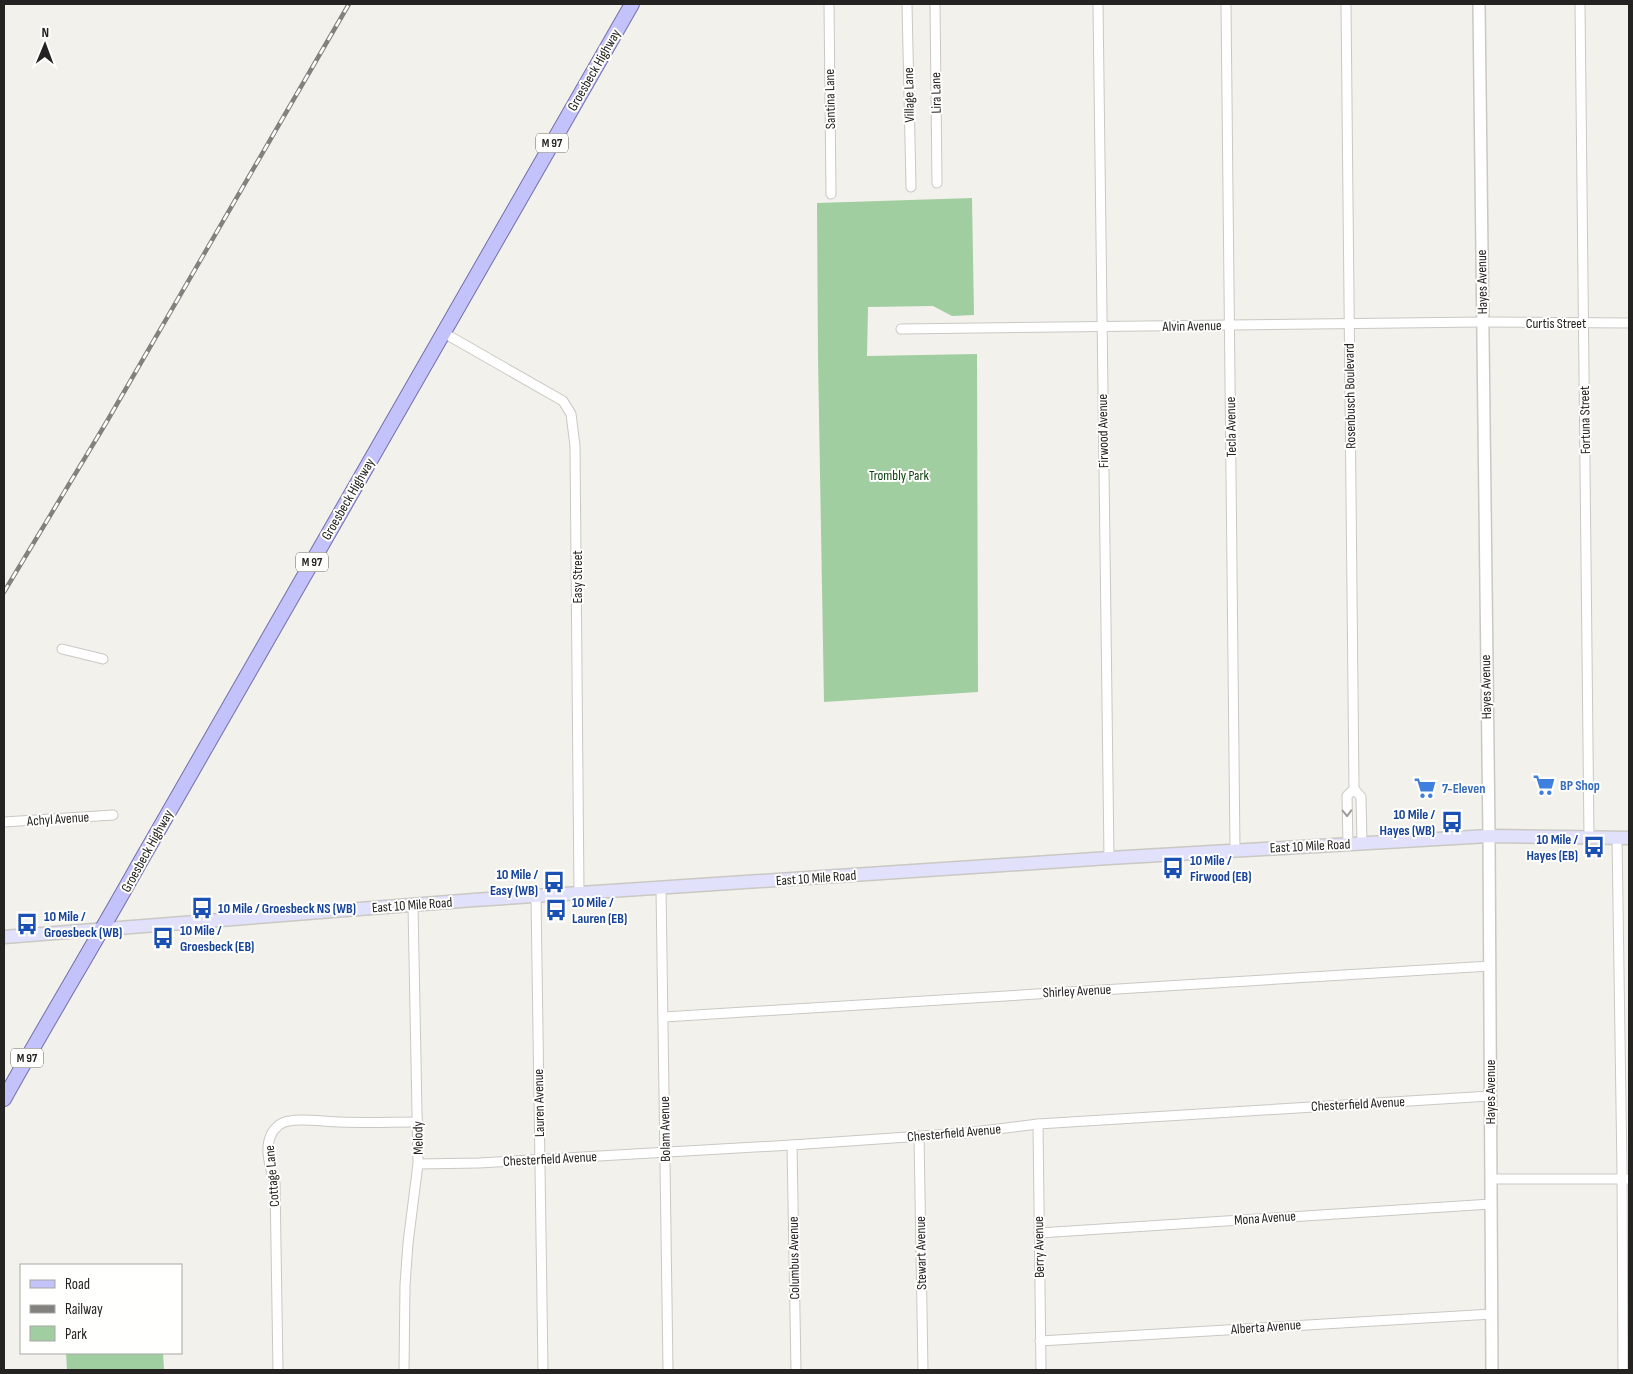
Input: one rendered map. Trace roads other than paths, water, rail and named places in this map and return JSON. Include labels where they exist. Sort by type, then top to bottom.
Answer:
[{"type":"main road","name":"Groesbeck Highway","points":[[4,1099],[632,4]]},
{"type":"main road","name":"East 10 Mile Road","points":[[4,937],[536,896],[1236,850],[1489,836],[1623,838]]},
{"type":"street","name":"Santina Lane","points":[[829,4],[831,194]]},
{"type":"street","name":"Village Lane","points":[[907,4],[911,187]]},
{"type":"street","name":"Lira Lane","points":[[935,4],[937,183]]},
{"type":"street","name":"Firwood Avenue","points":[[1098,4],[1109,858]]},
{"type":"street","name":"Tecla Avenue","points":[[1226,4],[1236,850]]},
{"type":"street","name":"Rosenbusch Boulevard","points":[[1346,4],[1354,789],[1361,797],[1362,844]]},
{"type":"street","name":"Hayes Avenue","points":[[1479,4],[1489,836],[1492,1370]]},
{"type":"street","name":"Fortuna Street","points":[[1580,4],[1589,837]]},
{"type":"street","name":"Alvin Avenue","points":[[901,329],[1483,322]]},
{"type":"street","name":"Curtis Street","points":[[1483,322],[1629,324]]},
{"type":"street","name":"Easy Street","points":[[444,333],[563,401],[571,414],[575,446],[579,893]]},
{"type":"street","points":[[62,649],[104,659]]},
{"type":"street","name":"Rosenbusch Boulevard","points":[[1348,844],[1347,796],[1354,789]]},
{"type":"street","name":"Achyl Avenue","points":[[4,822],[113,815]]},
{"type":"street","points":[[1623,838],[1626,1179],[1623,1370]]},
{"type":"street","name":"Bolam Avenue","points":[[661,888],[668,1370]]},
{"type":"street","name":"Lauren Avenue","points":[[536,896],[543,1370]]},
{"type":"street","name":"Melody","points":[[404,1370],[405,1285],[408,1243],[418,1164],[413,905]]},
{"type":"street","name":"Shirley Avenue","points":[[664,1017],[1490,966]]},
{"type":"street","name":"Chesterfield Avenue","points":[[418,1164],[479,1163],[792,1145],[974,1132],[1038,1124],[1490,1096]]},
{"type":"street","name":"Cottage Lane","points":[[278,1370],[275,1183],[270,1167],[269,1139],[280,1124],[291,1120],[352,1123],[418,1122]]},
{"type":"street","name":"Berry Avenue","points":[[1038,1124],[1041,1370]]},
{"type":"street","name":"Stewart Avenue","points":[[920,1136],[923,1370]]},
{"type":"street","name":"Columbus Avenue","points":[[792,1145],[796,1370]]},
{"type":"street","points":[[1491,1179],[1626,1179]]},
{"type":"street","name":"Mona Avenue","points":[[1039,1233],[1491,1204]]},
{"type":"street","name":"Alberta Avenue","points":[[1040,1341],[1492,1314]]},
{"type":"railway","points":[[4,592],[106,423],[349,4]]},
{"type":"place","name":"BP Shop","points":[[1544,785]]},
{"type":"place","name":"7-Eleven","points":[[1425,788]]},
{"type":"place","name":"10 Mile / Hayes (WB)","points":[[1452,822]]},
{"type":"place","name":"10 Mile / Hayes (EB)","points":[[1594,847]]},
{"type":"place","name":"10 Mile / Firwood (EB)","points":[[1173,868]]},
{"type":"place","name":"10 Mile / Easy (WB)","points":[[554,882]]},
{"type":"place","name":"10 Mile / Groesbeck NS (WB)","points":[[202,908]]},
{"type":"place","name":"10 Mile / Lauren (EB)","points":[[556,910]]},
{"type":"place","name":"10 Mile / Groesbeck (WB)","points":[[27,924]]},
{"type":"place","name":"10 Mile / Groesbeck (EB)","points":[[163,938]]},
{"type":"park label","name":"Trombly Park","points":[[899,475]]}]
